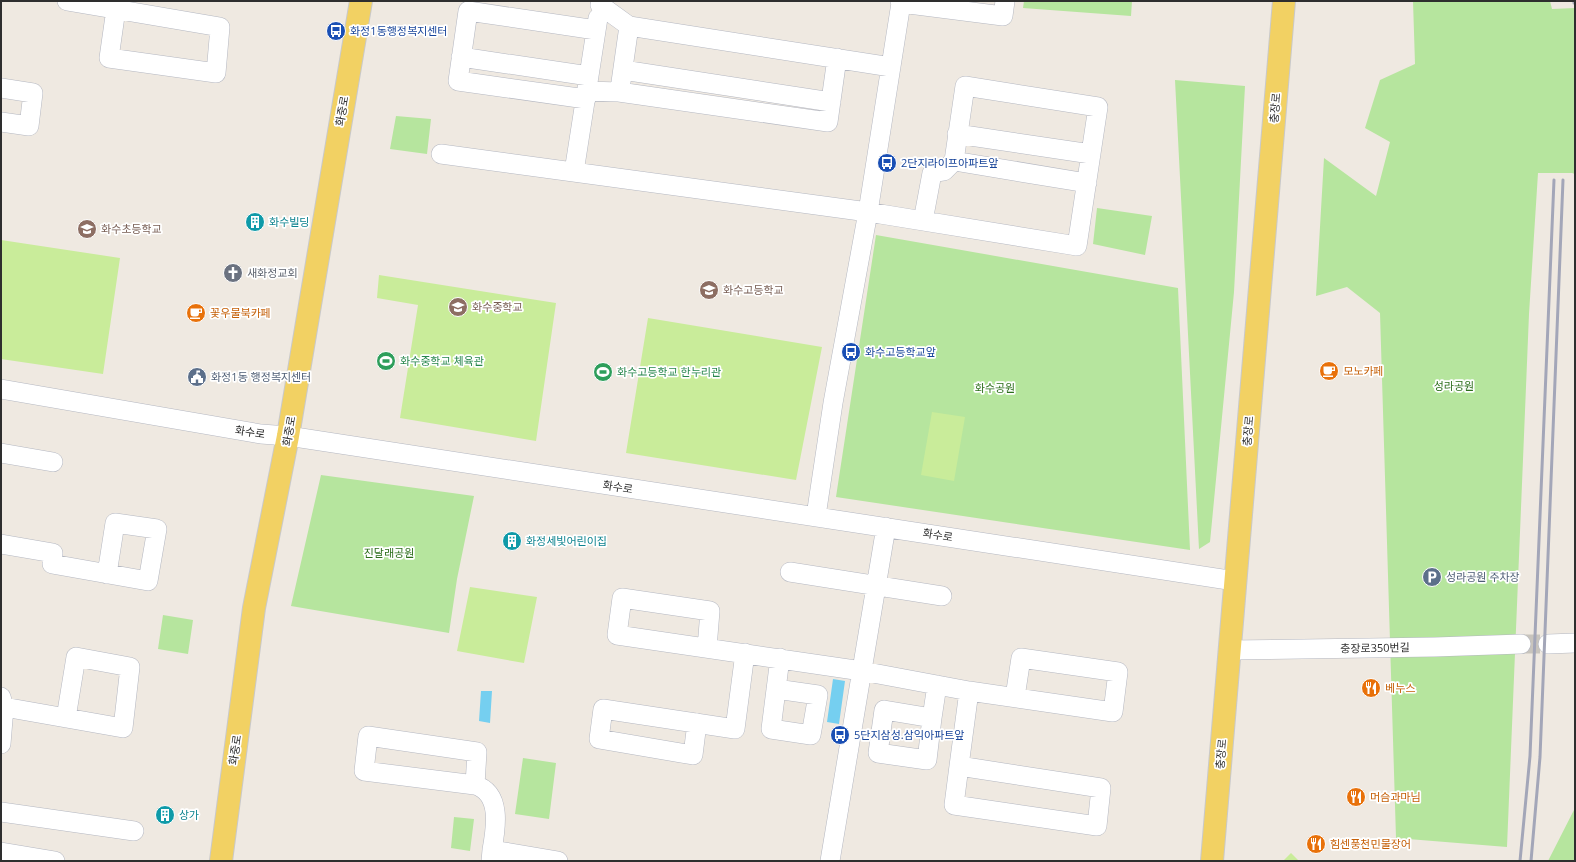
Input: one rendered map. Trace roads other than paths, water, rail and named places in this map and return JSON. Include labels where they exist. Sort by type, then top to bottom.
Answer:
[{"type":"main road","name":"화중로","points":[[221,861],[254,608],[288,436],[361,1]]},
{"type":"main road","name":"충장로","points":[[1212,861],[1284,1]]},
{"type":"street","points":[[67,1],[90,3],[220,27],[216,73],[109,58],[116,9]]},
{"type":"street","points":[[816,516],[834,395],[867,219],[901,2],[1003,16],[1005,1]]},
{"type":"street","points":[[574,172],[601,3],[629,26],[891,67]]},
{"type":"street","points":[[596,30],[468,11],[461,57],[587,89],[619,92],[828,122],[837,58]]},
{"type":"street","points":[[619,92],[629,26]]},
{"type":"street","points":[[623,70],[831,102]]},
{"type":"street","points":[[441,154],[574,172],[867,219],[923,221],[1077,246],[1098,107],[958,85],[957,134],[954,161],[944,172],[932,173],[923,221]]},
{"type":"street","points":[[1,88],[32,93],[28,126],[1,122]]},
{"type":"street","points":[[957,134],[1092,154]]},
{"type":"street","points":[[954,161],[1087,183]]},
{"type":"street","name":"화수로","points":[[1,389],[261,434],[288,436],[1235,581]]},
{"type":"street","points":[[1,453],[53,462]]},
{"type":"street","points":[[830,861],[886,527]]},
{"type":"street","points":[[1,544],[53,553],[52,564],[107,574]]},
{"type":"street","points":[[790,572],[942,596]]},
{"type":"street","points":[[707,648],[710,611],[622,598],[617,635],[862,671],[969,691],[1113,712],[1118,672],[1021,658],[1015,697]]},
{"type":"street","points":[[1548,644],[1575,643]]},
{"type":"street","name":"충장로350번길","points":[[1230,650],[1435,647],[1521,644]]},
{"type":"street","points":[[697,723],[693,755],[599,740],[603,709],[697,723],[735,729],[744,653]]},
{"type":"street","points":[[776,688],[780,658]]},
{"type":"street","points":[[932,718],[937,685]]},
{"type":"street","points":[[959,766],[1101,788],[1097,826],[954,805],[959,766],[969,691]]},
{"type":"street","points":[[1,744],[3,702],[66,718]]},
{"type":"street","points":[[475,785],[477,752],[368,736],[364,771],[483,787],[490,795],[494,809],[496,826],[492,856],[558,861]]},
{"type":"street","points":[[1,812],[134,831]]},
{"type":"street","points":[[2,851],[55,861]]},
{"type":"water","points":[[833,679],[845,681],[839,724],[827,722]]},
{"type":"water","points":[[481,691],[492,691],[490,723],[479,721]]},
{"type":"tunnel","points":[[1521,644],[1548,644]]},
{"type":"railway","points":[[1520,861],[1530,756],[1554,180]]},
{"type":"railway","points":[[1531,861],[1540,757],[1563,180]]},
{"type":"place","name":"화정1동행정복지센터","points":[[336,31]]},
{"type":"place","name":"2단지라이프아파트앞","points":[[887,163]]},
{"type":"place","name":"화수빌딩","points":[[255,222]]},
{"type":"place","name":"화수초등학교","points":[[87,229]]},
{"type":"place","name":"새화정교회","points":[[233,273]]},
{"type":"place","name":"화수고등학교","points":[[709,290]]},
{"type":"place","name":"화수중학교","points":[[458,307]]},
{"type":"place","name":"꽃우물북카페","points":[[196,313]]},
{"type":"place","name":"화수고등학교앞","points":[[851,352]]},
{"type":"place","name":"화수중학교 체육관","points":[[386,361]]},
{"type":"place","name":"모노카페","points":[[1329,371]]},
{"type":"place","name":"화수고등학교 한누리관","points":[[603,372]]},
{"type":"place","name":"화정1동 행정복지센터","points":[[197,377]]},
{"type":"place","name":"화정세빛어린이집","points":[[512,541]]},
{"type":"place","name":"성라공원 주차장","points":[[1432,577]]},
{"type":"place","name":"베누스","points":[[1371,688]]},
{"type":"place","name":"5단지삼성.삼익아파트앞","points":[[840,735]]},
{"type":"place","name":"머슴과마님","points":[[1356,797]]},
{"type":"place","name":"상가","points":[[165,815]]},
{"type":"place","name":"힘센풍천민물장어","points":[[1316,844]]},
{"type":"park label","name":"성라공원","points":[[1454,386]]},
{"type":"park label","name":"화수공원","points":[[995,388]]},
{"type":"park label","name":"진달래공원","points":[[389,553]]}]
